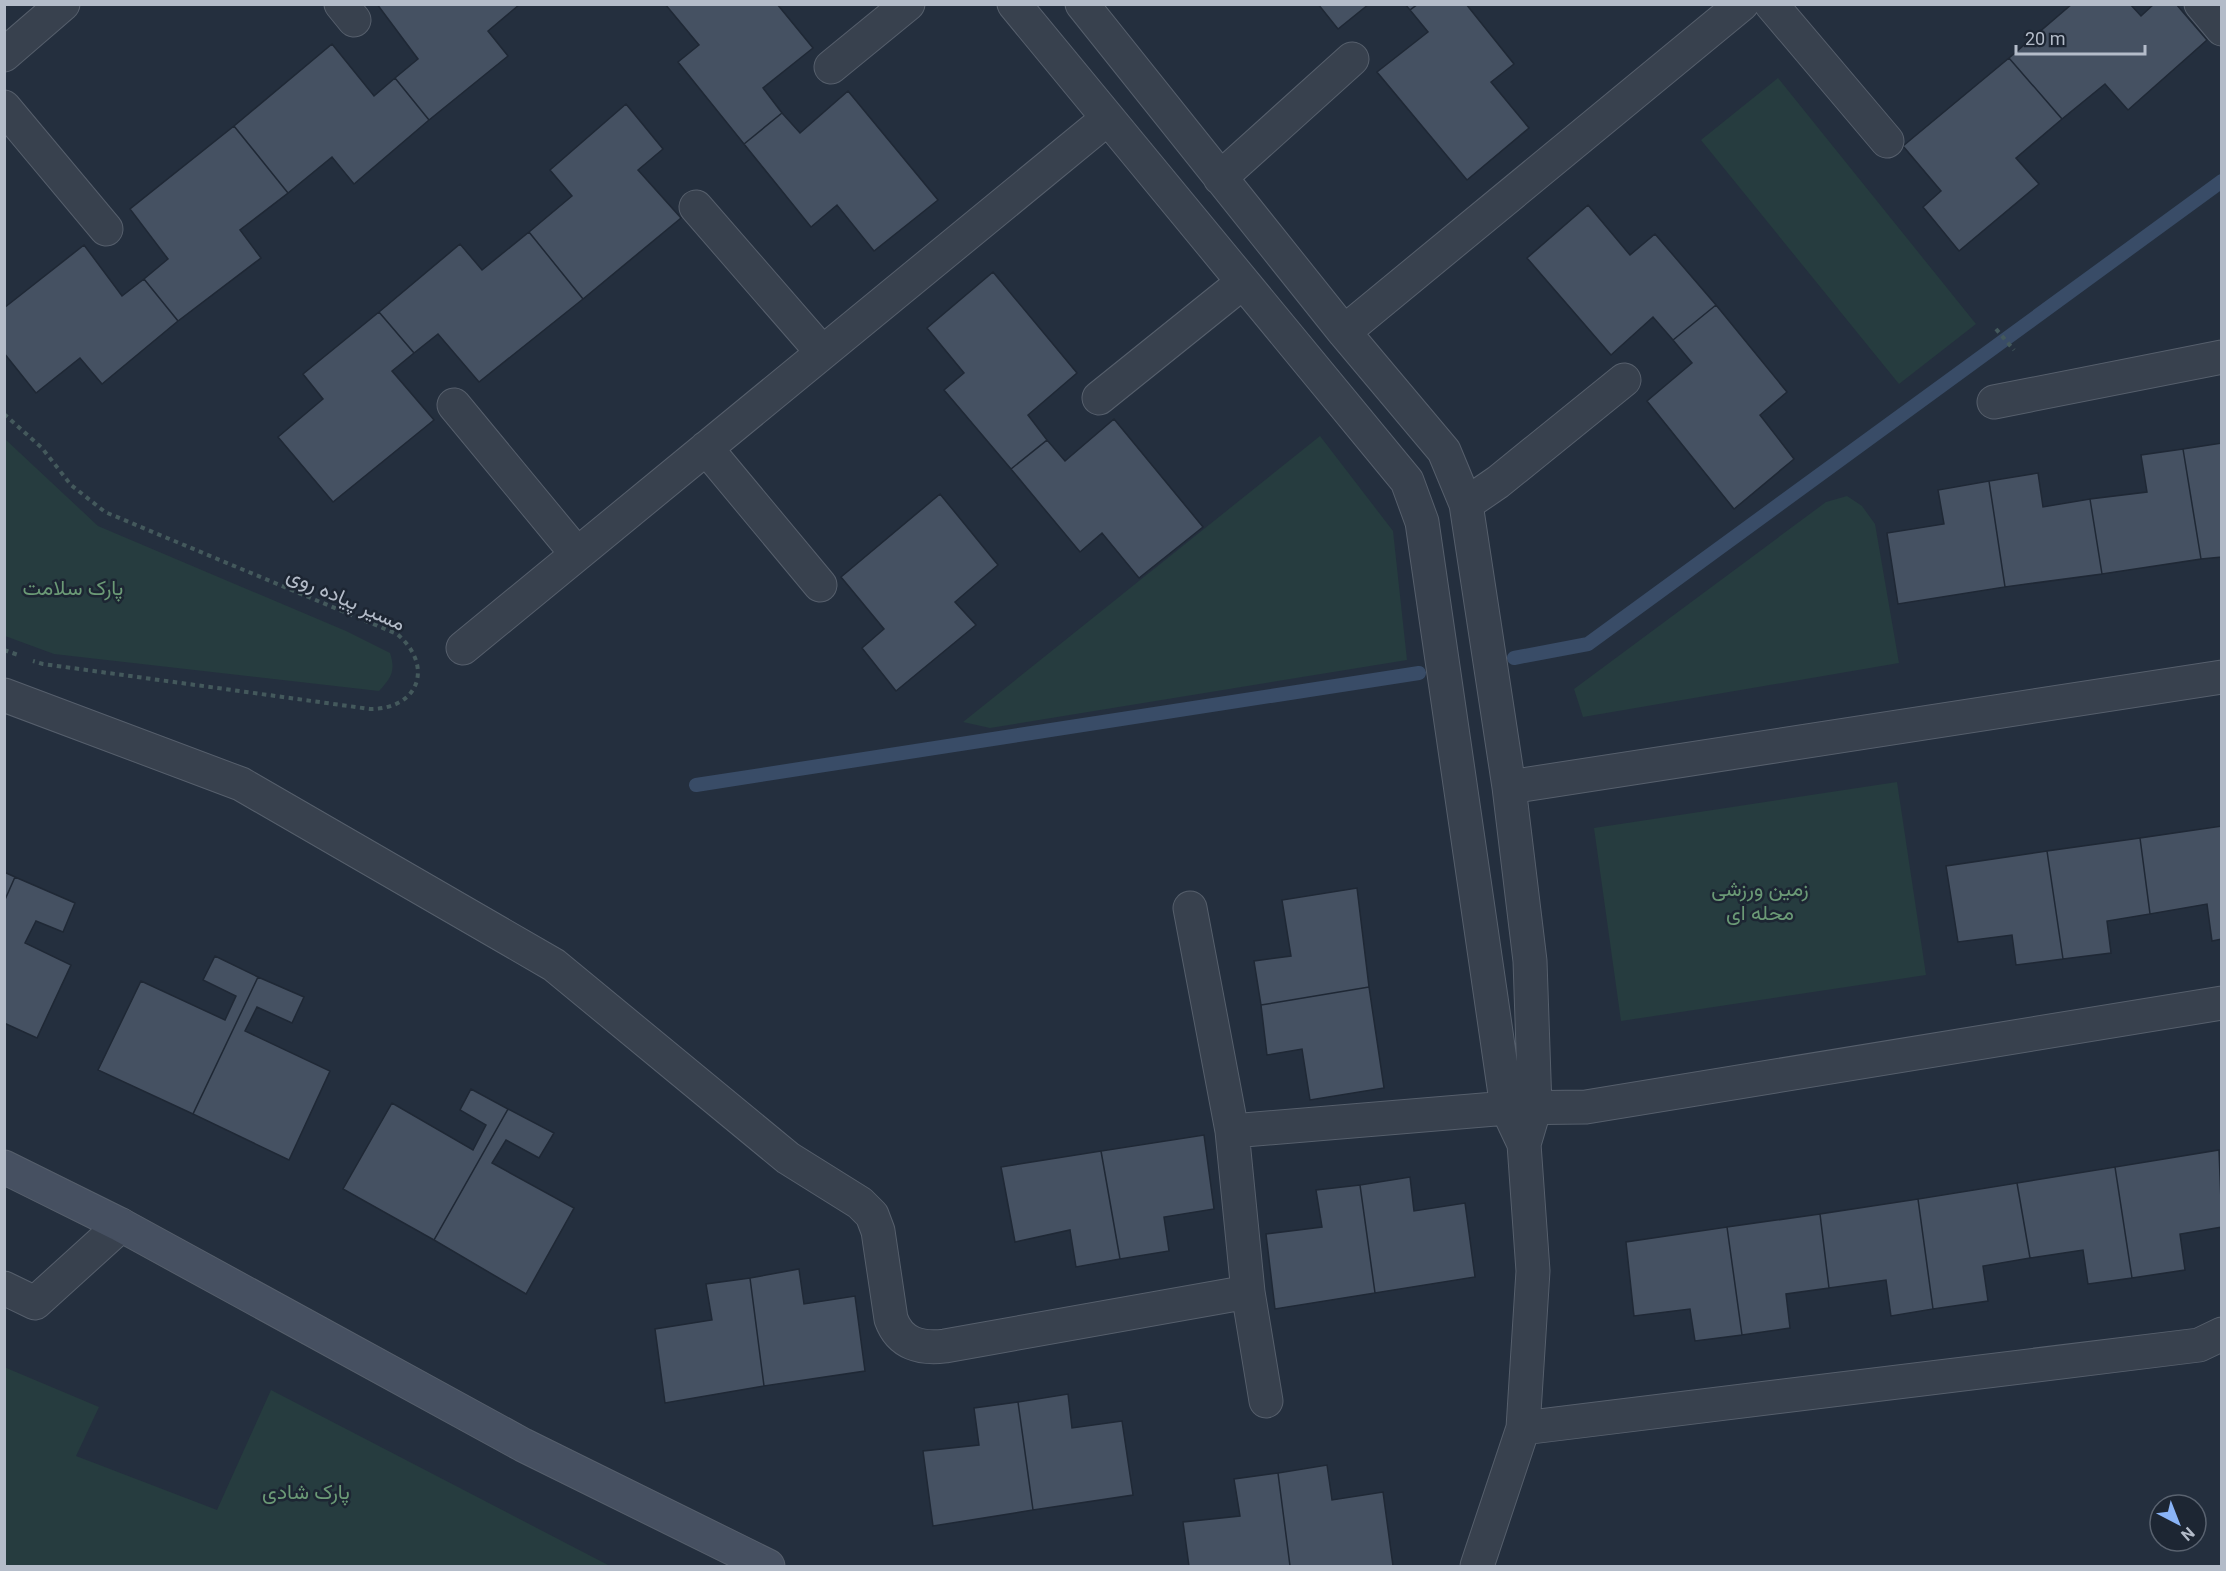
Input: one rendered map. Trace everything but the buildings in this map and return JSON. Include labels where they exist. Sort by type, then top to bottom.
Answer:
[{"type":"main road","points":[[4,1167],[120,1225],[523,1445],[768,1566]]},
{"type":"street","points":[[4,55],[63,4]]},
{"type":"street","points":[[831,67],[908,4]]},
{"type":"street","points":[[1014,4],[1407,481],[1422,522],[1521,1108],[1533,1270],[1523,1428],[1477,1566]]},
{"type":"street","points":[[1082,4],[1344,332],[1443,451],[1466,504],[1509,787],[1530,961],[1521,1108]]},
{"type":"street","points":[[1344,332],[1742,4]]},
{"type":"street","points":[[1772,4],[1887,141]]},
{"type":"street","points":[[2201,4],[2222,28]]},
{"type":"street","points":[[1220,178],[1352,60]]},
{"type":"street","points":[[4,107],[106,229]]},
{"type":"street","points":[[463,648],[1107,119]]},
{"type":"street","points":[[696,207],[822,352]]},
{"type":"street","points":[[1099,398],[1242,282]]},
{"type":"street","points":[[1994,402],[2222,357]]},
{"type":"street","points":[[1466,504],[1498,482],[1624,380]]},
{"type":"street","points":[[454,405],[577,554]]},
{"type":"street","points":[[706,448],[820,585]]},
{"type":"street","points":[[1509,787],[2222,677]]},
{"type":"street","points":[[4,695],[241,784],[554,965],[788,1158],[860,1203],[872,1215],[878,1231],[891,1319],[896,1332],[905,1340],[930,1348],[945,1346],[1248,1292]]},
{"type":"street","points":[[1190,908],[1233,1131],[1248,1292],[1266,1401]]},
{"type":"street","points":[[1233,1131],[1521,1108],[1586,1107],[2222,1003]]},
{"type":"street","points":[[4,1288],[35,1303],[120,1225]]},
{"type":"street","points":[[1523,1428],[2199,1345],[2222,1334]]},
{"type":"path","points":[[1996,329],[2014,350]]},
{"type":"path","name":"مسیر پیاده روی","points":[[4,414],[42,448],[71,485],[105,512],[397,634],[415,652],[419,664],[418,681],[412,691],[403,700],[382,709],[43,664]]},
{"type":"green space","points":[[1778,78],[1976,324],[1899,384],[1701,140]]},
{"type":"green space","points":[[1320,436],[1393,531],[1407,660],[990,728],[963,722]]},
{"type":"green space","name":"پارک سلامت","points":[[5,439],[98,526],[346,631],[390,653],[392,670],[389,678],[379,691],[54,654],[5,636]]},
{"type":"green space","points":[[1847,496],[1862,506],[1875,524],[1899,663],[1583,717],[1574,689],[1826,502]]},
{"type":"green space","name":"زمین ورزشی محله ای","points":[[1897,782],[1926,975],[1621,1021],[1594,828]]},
{"type":"green space","name":"پارک شادی","points":[[4,1367],[99,1407],[76,1456],[217,1510],[271,1390],[610,1566],[5,1566]]},
{"type":"waterway","points":[[1514,658],[1588,644],[2222,181]]},
{"type":"waterway","points":[[696,785],[1419,673]]}]
